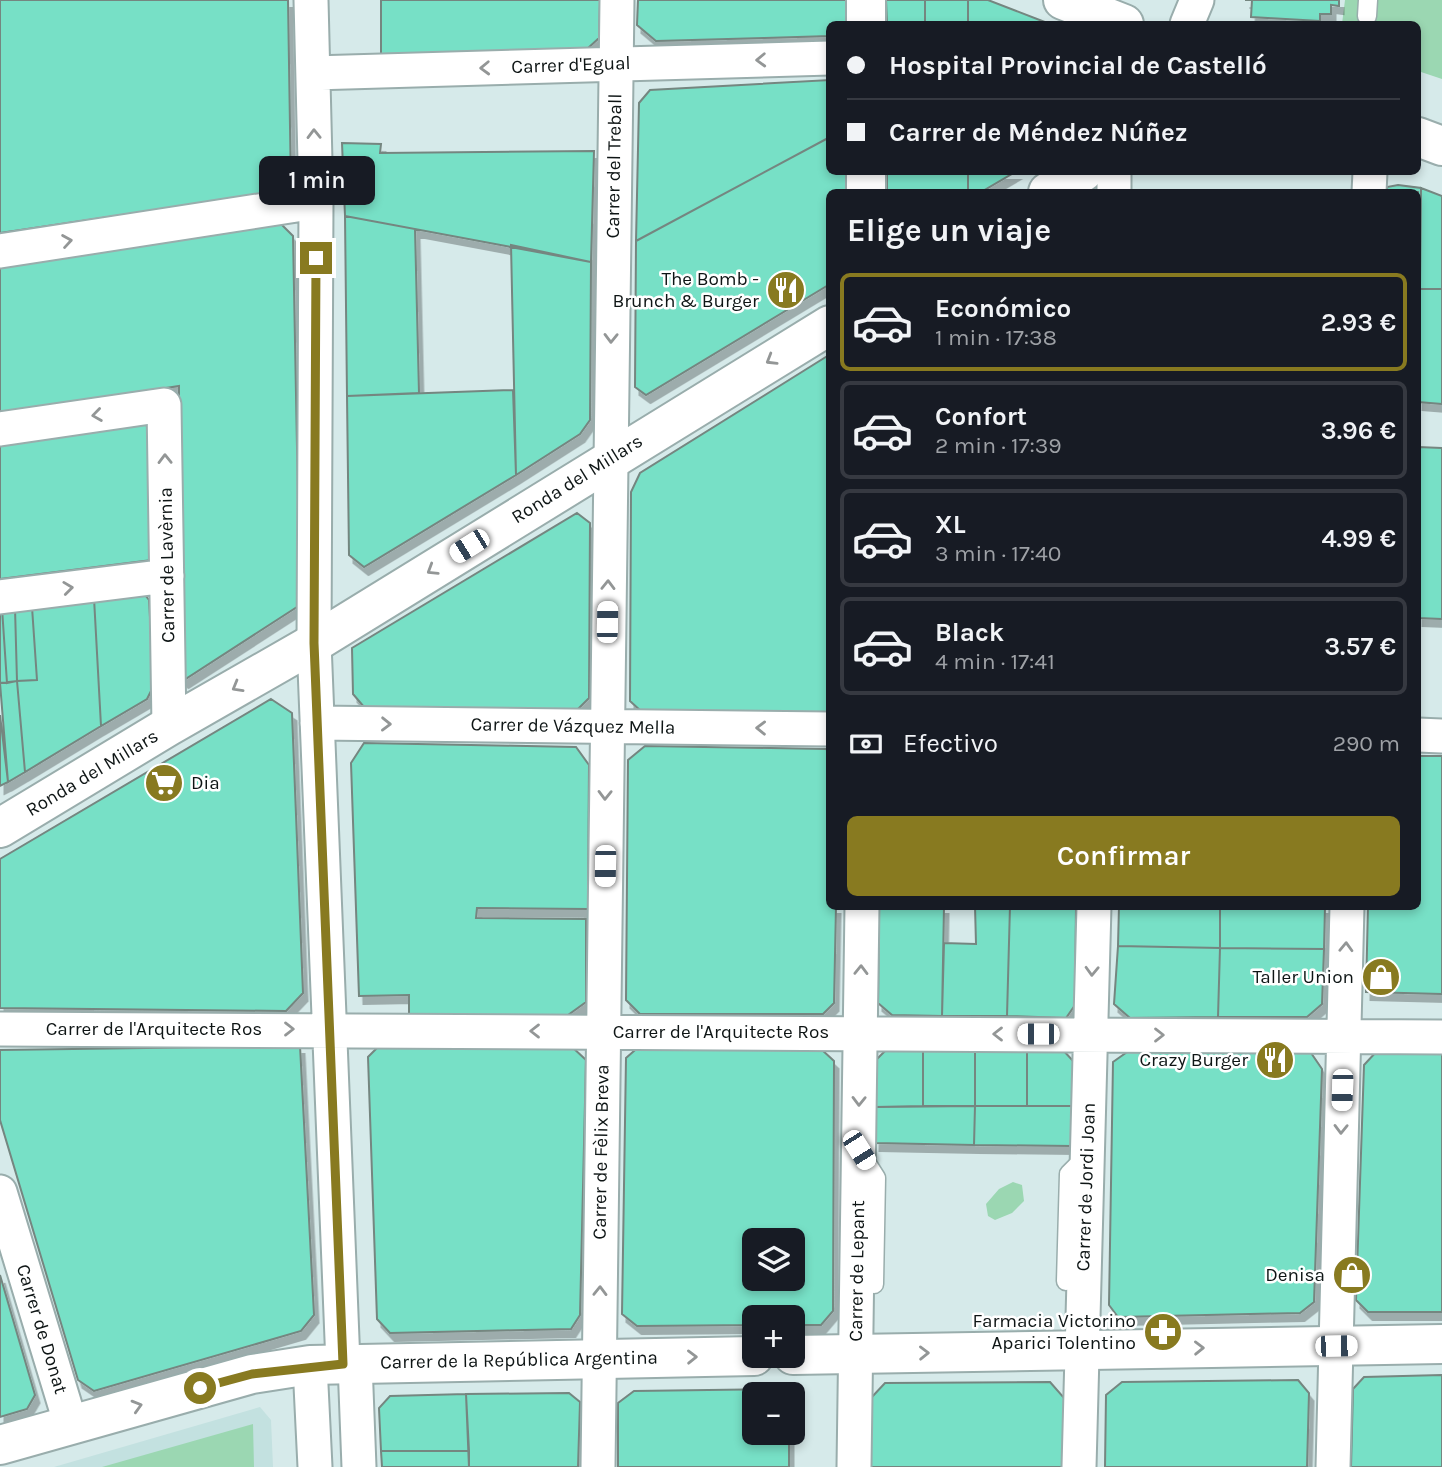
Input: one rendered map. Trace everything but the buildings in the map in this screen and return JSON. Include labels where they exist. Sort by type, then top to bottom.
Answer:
[{"type":"street","points":[[312,0],[316,202],[314,643],[330,1029],[336,1364],[359,1467]]},
{"type":"street","name":"Carrer del Treball","points":[[609,458],[617,0]]},
{"type":"street","points":[[866,0],[866,21]]},
{"type":"street","points":[[1063,0],[1116,21]]},
{"type":"street","points":[[1188,21],[1197,0]]},
{"type":"street","name":"Carrer d'Egual","points":[[313,73],[826,58]]},
{"type":"street","points":[[1421,113],[1442,119]]},
{"type":"street","points":[[1421,138],[1442,146]]},
{"type":"street","points":[[1053,189],[1078,175]]},
{"type":"street","points":[[0,251],[316,202]]},
{"type":"street","name":"Ronda del Millars","points":[[0,828],[314,643],[609,458],[826,327]]},
{"type":"street","name":"Carrer de Lavèrnia","points":[[0,429],[164,405],[169,726]]},
{"type":"street","name":"Carrer de Fèlix Breva","points":[[598,1467],[609,458]]},
{"type":"street","points":[[0,597],[167,576]]},
{"type":"street","name":"Carrer de Vázquez Mella","points":[[317,723],[826,729]]},
{"type":"street","points":[[1421,736],[1442,736]]},
{"type":"street","name":"Carrer de Lepant","points":[[854,1467],[862,910]]},
{"type":"street","name":"Carrer de Jordi Joan","points":[[1079,1467],[1094,910]]},
{"type":"street","points":[[1333,1467],[1348,910]]},
{"type":"street","name":"Carrer de l'Arquitecte Ros","points":[[0,1029],[1442,1037]]},
{"type":"street","name":"Carrer de Donat","points":[[0,1192],[71,1425]]},
{"type":"street","points":[[805,1355],[1442,1344]]},
{"type":"street","name":"Carrer de la República Argentina","points":[[0,1445],[252,1374],[336,1364],[742,1356]]},
{"type":"street","points":[[315,1467],[336,1364]]},
{"type":"lane","points":[[859,1150],[876,1178],[874,1284]]},
{"type":"lane","points":[[1066,1281],[1069,1174],[1087,1156]]},
{"type":"shaded area","points":[[260,1407],[271,1420],[273,1467],[54,1467]]},
{"type":"green space","points":[[1345,0],[1442,0],[1442,79],[1421,72],[1421,21],[1342,21]]},
{"type":"green space","points":[[1013,1182],[1022,1185],[1024,1201],[1012,1213],[995,1220],[988,1216],[986,1204],[999,1189]]},
{"type":"green space","points":[[253,1424],[254,1467],[102,1467]]},
{"type":"place","name":"The Bomb - Brunch & Burger","points":[[786,290]]},
{"type":"place","name":"Dia","points":[[164,783]]},
{"type":"place","name":"Taller Union","points":[[1381,977]]},
{"type":"place","name":"Crazy Burger","points":[[1275,1060]]},
{"type":"place","name":"Denisa","points":[[1352,1275]]},
{"type":"place","name":"Farmacia Victorino Aparici Tolentino","points":[[1163,1332]]},
{"type":"route","points":[[200,1388],[252,1374],[310,1365],[343,1364],[314,643],[316,258]]}]
